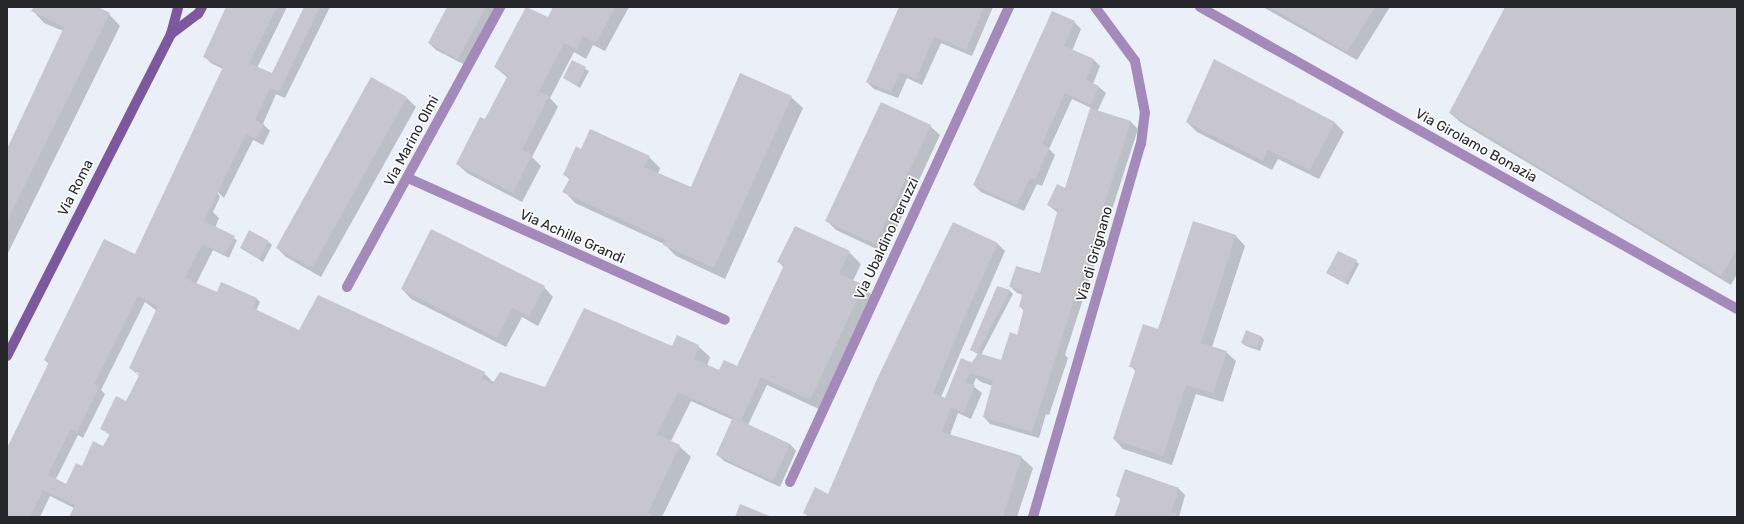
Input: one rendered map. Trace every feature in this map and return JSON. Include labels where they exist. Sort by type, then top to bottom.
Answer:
[{"type":"street","name":"Via Roma","points":[[7,356],[171,34],[178,7]]},
{"type":"street","name":"Via Roma","points":[[171,34],[198,14],[202,7]]},
{"type":"street","name":"Via Marino Olmi","points":[[347,287],[408,178],[500,7]]},
{"type":"street","name":"Via Ubaldino Peruzzi","points":[[790,482],[1009,7]]},
{"type":"street","name":"Via di Grignano","points":[[1033,517],[1141,144],[1146,113],[1135,61],[1095,7]]},
{"type":"street","name":"Via Girolamo Bonazia","points":[[1200,7],[1737,309]]},
{"type":"street","name":"Via Achille Grandi","points":[[408,178],[725,320]]},
{"type":"building","points":[[34,7],[98,7],[110,13],[7,221],[7,149],[64,27],[31,11]]},
{"type":"building","points":[[226,7],[277,7],[249,63],[272,73],[304,7],[320,7],[279,92],[270,88],[255,120],[264,124],[257,139],[246,134],[204,221],[235,236],[225,255],[202,244],[185,278],[217,292],[221,282],[257,298],[253,308],[299,330],[318,295],[485,372],[482,379],[492,384],[500,372],[545,387],[584,308],[672,346],[677,335],[699,345],[694,359],[719,370],[724,360],[737,366],[784,265],[777,262],[795,226],[850,251],[839,274],[864,285],[810,400],[761,377],[741,421],[790,444],[773,481],[716,455],[733,417],[678,392],[657,434],[680,445],[648,513],[655,517],[69,517],[75,505],[43,490],[30,517],[7,517],[7,448],[49,362],[44,360],[104,239],[135,254],[223,67],[203,57]],"holes":[[[138,296],[158,306],[129,368],[140,374],[126,401],[116,396],[100,429],[110,434],[103,446],[93,441],[82,466],[76,463],[66,484],[48,475],[71,429],[77,432],[99,387],[94,384]]]},
{"type":"building","points":[[447,7],[486,7],[458,59],[428,43]]},
{"type":"building","points":[[526,7],[548,17],[553,7],[615,7],[596,43],[583,36],[577,50],[564,43],[539,91],[549,96],[522,150],[532,155],[513,193],[456,164],[480,117],[485,119],[508,75],[494,67]]},
{"type":"building","points":[[899,7],[984,7],[966,50],[934,37],[916,79],[900,72],[891,92],[866,82]]},
{"type":"building","points":[[1269,7],[1375,7],[1347,52]]},
{"type":"building","points":[[1505,7],[1737,7],[1737,249],[1721,276],[1449,113]]},
{"type":"building","points":[[1052,11],[1075,21],[1064,46],[1094,59],[1086,80],[1099,86],[1091,105],[1065,93],[1042,144],[1049,148],[1035,180],[1030,178],[1017,205],[973,185]]},
{"type":"building","points":[[1214,59],[1335,122],[1310,170],[1268,150],[1263,161],[1186,122]]},
{"type":"building","points":[[572,60],[586,67],[577,86],[563,78]]},
{"type":"building","points":[[740,73],[792,96],[714,268],[663,245],[666,240],[562,192],[570,178],[563,175],[576,146],[581,149],[590,129],[650,156],[644,167],[691,187]]},
{"type":"building","points":[[371,77],[407,97],[312,268],[276,248]]},
{"type":"building","points":[[881,102],[931,125],[875,244],[825,221]]},
{"type":"building","points":[[1090,108],[1131,121],[1032,432],[983,417],[993,380],[970,373],[965,383],[975,385],[964,413],[951,407],[942,432],[1022,456],[1003,517],[810,517],[803,513],[815,487],[828,494],[877,379],[953,222],[998,243],[964,318],[933,393],[945,398],[961,358],[973,363],[978,353],[1001,360],[1010,332],[1017,335],[1024,308],[1019,307],[1023,291],[1009,287],[1016,266],[1040,273],[1058,209],[1047,205],[1057,184],[1065,188]]},
{"type":"building","points":[[1193,221],[1236,235],[1201,343],[1227,351],[1213,393],[1186,385],[1163,456],[1113,439],[1136,368],[1129,367],[1143,324],[1158,329]]},
{"type":"building","points":[[431,229],[545,286],[529,317],[512,308],[497,338],[401,289]]},
{"type":"building","points":[[249,230],[269,241],[259,259],[240,248]]},
{"type":"building","points":[[1338,251],[1357,260],[1345,283],[1326,273]]},
{"type":"building","points":[[997,286],[1010,290],[978,353],[970,350]]},
{"type":"building","points":[[1246,330],[1261,336],[1257,348],[1241,343]]},
{"type":"building","points":[[1125,469],[1179,488],[1171,512],[1178,514],[1177,517],[1114,517],[1121,498],[1116,496]]},
{"type":"building","points":[[740,504],[772,517],[735,517]]}]
